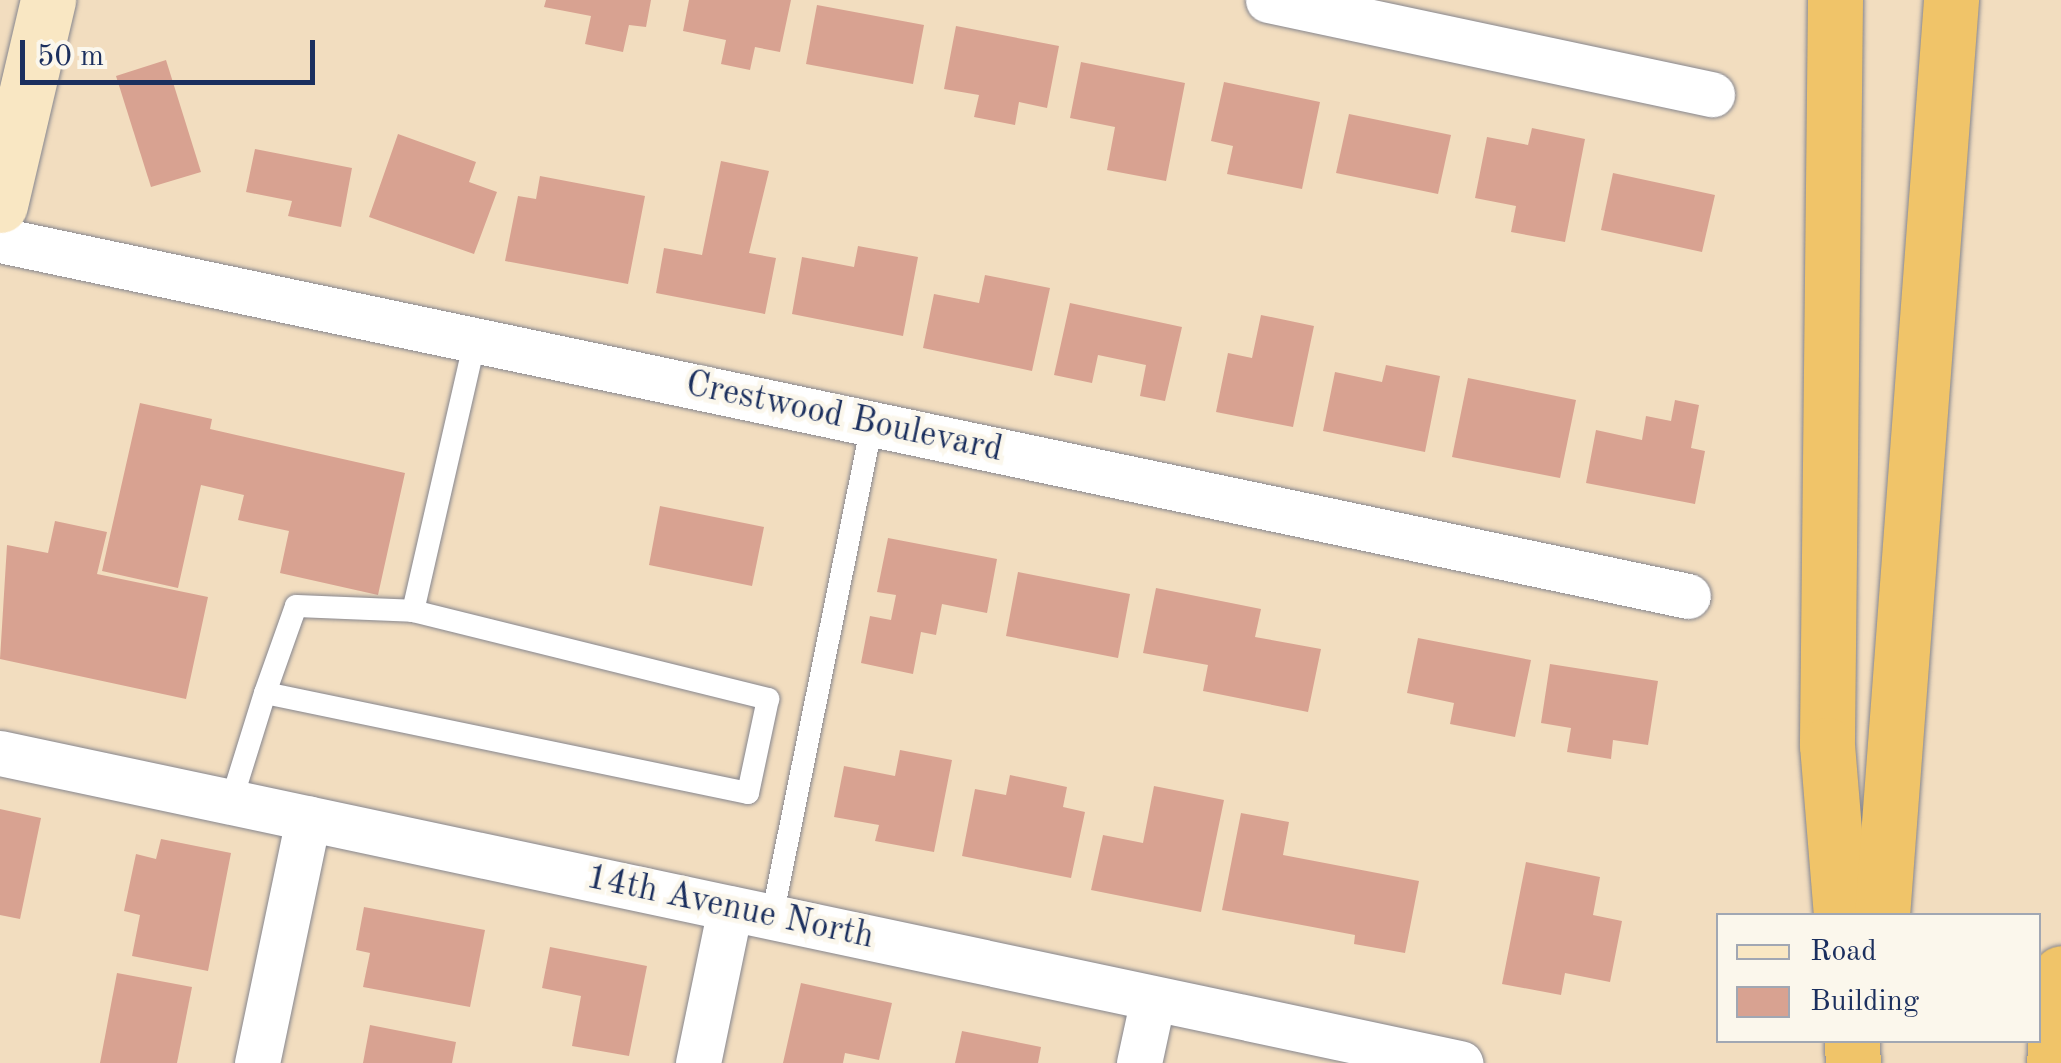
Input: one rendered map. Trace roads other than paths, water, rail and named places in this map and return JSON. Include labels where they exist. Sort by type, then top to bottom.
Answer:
[{"type":"highway","points":[[1835,0],[1827,744],[1841,913]]},
{"type":"highway","points":[[1882,913],[1951,0]]},
{"type":"highway","points":[[2054,1063],[2061,974]]},
{"type":"street","points":[[0,205],[48,0]]},
{"type":"street","points":[[1268,0],[1712,94]]},
{"type":"street","name":"Crestwood Boulevard","points":[[0,240],[1688,596]]},
{"type":"street","name":"14th Avenue North","points":[[0,753],[1460,1063]]},
{"type":"street","points":[[256,1063],[308,818]]},
{"type":"street","points":[[698,1063],[751,912]]},
{"type":"street","points":[[1139,1063],[1153,998]]},
{"type":"lane","points":[[413,611],[475,340]]},
{"type":"lane","points":[[751,912],[872,424]]},
{"type":"lane","points":[[232,802],[265,693],[296,606],[413,611],[768,699],[748,794],[265,693]]}]
